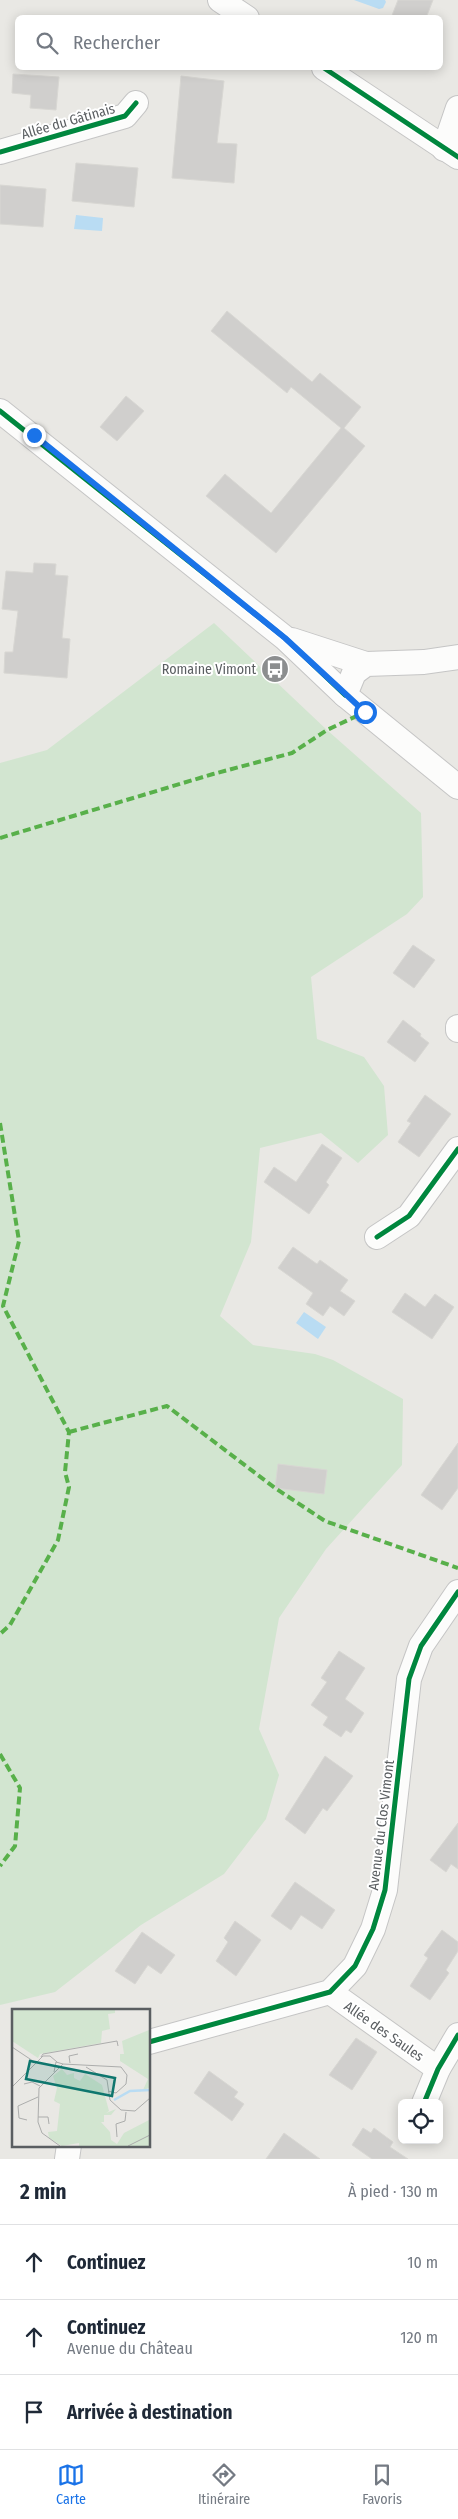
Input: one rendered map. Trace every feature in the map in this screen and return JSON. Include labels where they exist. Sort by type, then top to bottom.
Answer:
[{"type":"street","points":[[220,0],[242,15]]},
{"type":"street","points":[[327,70],[451,153],[458,108]]},
{"type":"street","name":"Allée du Gâtinais","points":[[0,152],[125,116],[136,103]]},
{"type":"street","points":[[0,410],[285,638],[345,695],[458,787]]},
{"type":"street","points":[[285,638],[366,664],[424,662],[458,657]]},
{"type":"street","points":[[345,695],[354,673],[366,664]]},
{"type":"street","points":[[377,1237],[409,1216],[458,1150]]},
{"type":"street","name":"Avenue du Clos Vimont","points":[[330,1992],[355,1966],[373,1929],[385,1890],[409,1678],[421,1646],[458,1592]]},
{"type":"street","points":[[150,2042],[330,1992]]},
{"type":"street","name":"Allée des Saules","points":[[330,1992],[438,2069]]},
{"type":"street","name":"Allée des Saules","points":[[426,2099],[438,2069],[458,2035]]},
{"type":"street","points":[[67,2159],[69,2146]]},
{"type":"green space","points":[[214,623],[327,730],[421,813],[423,897],[407,914],[311,977],[317,1039],[364,1057],[384,1086],[388,1135],[358,1163],[321,1133],[260,1148],[251,1242],[220,1316],[253,1345],[315,1354],[333,1360],[403,1399],[402,1465],[326,1549],[279,1618],[259,1729],[279,1775],[266,1819],[224,1874],[141,1925],[55,1992],[0,2005],[0,763],[47,750]]},
{"type":"water","points":[[354,0],[385,0],[386,2],[383,8],[379,9]]},
{"type":"water","points":[[76,215],[103,218],[102,231],[74,229]]},
{"type":"water","points":[[304,1312],[326,1327],[318,1339],[296,1323]]},
{"type":"building","points":[[398,0],[433,0],[427,15],[392,15]]},
{"type":"building","points":[[13,74],[59,77],[56,110],[30,108],[31,95],[12,93]]},
{"type":"building","points":[[181,76],[224,81],[217,143],[237,144],[234,183],[172,178]]},
{"type":"building","points":[[76,163],[138,168],[134,207],[72,201]]},
{"type":"building","points":[[0,185],[46,189],[43,227],[0,224]]},
{"type":"building","points":[[227,311],[312,382],[320,373],[361,407],[344,428],[365,446],[276,553],[206,496],[225,474],[271,513],[341,428],[291,387],[287,393],[211,331]]},
{"type":"building","points":[[126,396],[144,411],[117,441],[100,427]]},
{"type":"building","points":[[34,563],[56,564],[55,575],[68,576],[62,638],[70,639],[67,678],[4,673],[5,652],[13,652],[18,611],[2,609],[6,571],[33,573]]},
{"type":"building","points":[[413,945],[435,960],[414,988],[393,973]]},
{"type":"building","points":[[403,1020],[429,1043],[415,1062],[387,1042]]},
{"type":"building","points":[[425,1095],[451,1114],[419,1157],[398,1142],[411,1123],[407,1121]]},
{"type":"building","points":[[322,1144],[342,1158],[326,1182],[329,1185],[309,1214],[264,1182],[274,1167],[296,1182]]},
{"type":"building","points":[[293,1247],[317,1264],[320,1260],[348,1280],[340,1291],[355,1301],[344,1316],[330,1306],[323,1316],[306,1304],[313,1293],[278,1268]]},
{"type":"building","points":[[405,1293],[425,1307],[435,1294],[454,1307],[432,1339],[392,1312]]},
{"type":"building","points":[[458,1443],[458,1488],[442,1510],[421,1495]]},
{"type":"building","points":[[278,1464],[327,1470],[324,1494],[275,1488]]},
{"type":"building","points":[[339,1651],[365,1668],[345,1699],[364,1713],[351,1733],[346,1730],[341,1737],[323,1725],[328,1717],[311,1705],[327,1682],[321,1678]]},
{"type":"building","points":[[325,1756],[353,1776],[327,1811],[323,1808],[305,1834],[285,1819]]},
{"type":"building","points":[[458,1823],[458,1869],[451,1864],[446,1872],[430,1860]]},
{"type":"building","points":[[295,1882],[335,1910],[322,1929],[301,1915],[291,1930],[271,1916]]},
{"type":"building","points":[[235,1921],[261,1940],[236,1976],[216,1961],[228,1942],[224,1938]]},
{"type":"building","points":[[442,1930],[458,1942],[458,1951],[446,1970],[449,1973],[430,2000],[410,1986],[428,1958],[424,1955]]},
{"type":"building","points":[[142,1932],[175,1955],[161,1974],[148,1965],[135,1984],[115,1971]]},
{"type":"building","points":[[356,2038],[377,2052],[352,2090],[329,2075]]},
{"type":"building","points":[[209,2071],[238,2092],[234,2097],[244,2104],[232,2121],[194,2093]]},
{"type":"building","points":[[363,2128],[371,2133],[374,2128],[393,2142],[390,2147],[408,2159],[372,2159],[352,2145]]},
{"type":"building","points":[[284,2133],[320,2159],[266,2159]]},
{"type":"marked path","points":[[0,838],[213,774],[292,753],[327,730],[365,712]]},
{"type":"marked path","points":[[0,1123],[19,1241],[3,1306],[69,1432],[65,1472],[69,1487],[58,1540],[10,1625],[0,1634]]},
{"type":"marked path","points":[[69,1432],[167,1406],[275,1488],[325,1521],[458,1568]]},
{"type":"marked path","points":[[0,1754],[20,1788],[15,1846],[0,1866]]},
{"type":"cycle path","points":[[327,70],[458,157]]},
{"type":"cycle path","points":[[0,152],[125,116],[136,103]]},
{"type":"cycle path","points":[[0,411],[285,638],[345,695]]},
{"type":"cycle path","points":[[377,1237],[409,1216],[458,1149]]},
{"type":"cycle path","points":[[150,2042],[330,1992],[355,1966],[373,1929],[385,1890],[409,1679],[421,1646],[458,1592]]},
{"type":"cycle path","points":[[426,2099],[438,2069],[458,2035]]},
{"type":"place","name":"Romaine Vimont","points":[[275,669]]},
{"type":"route","points":[[34,435],[285,638],[365,712]]}]
